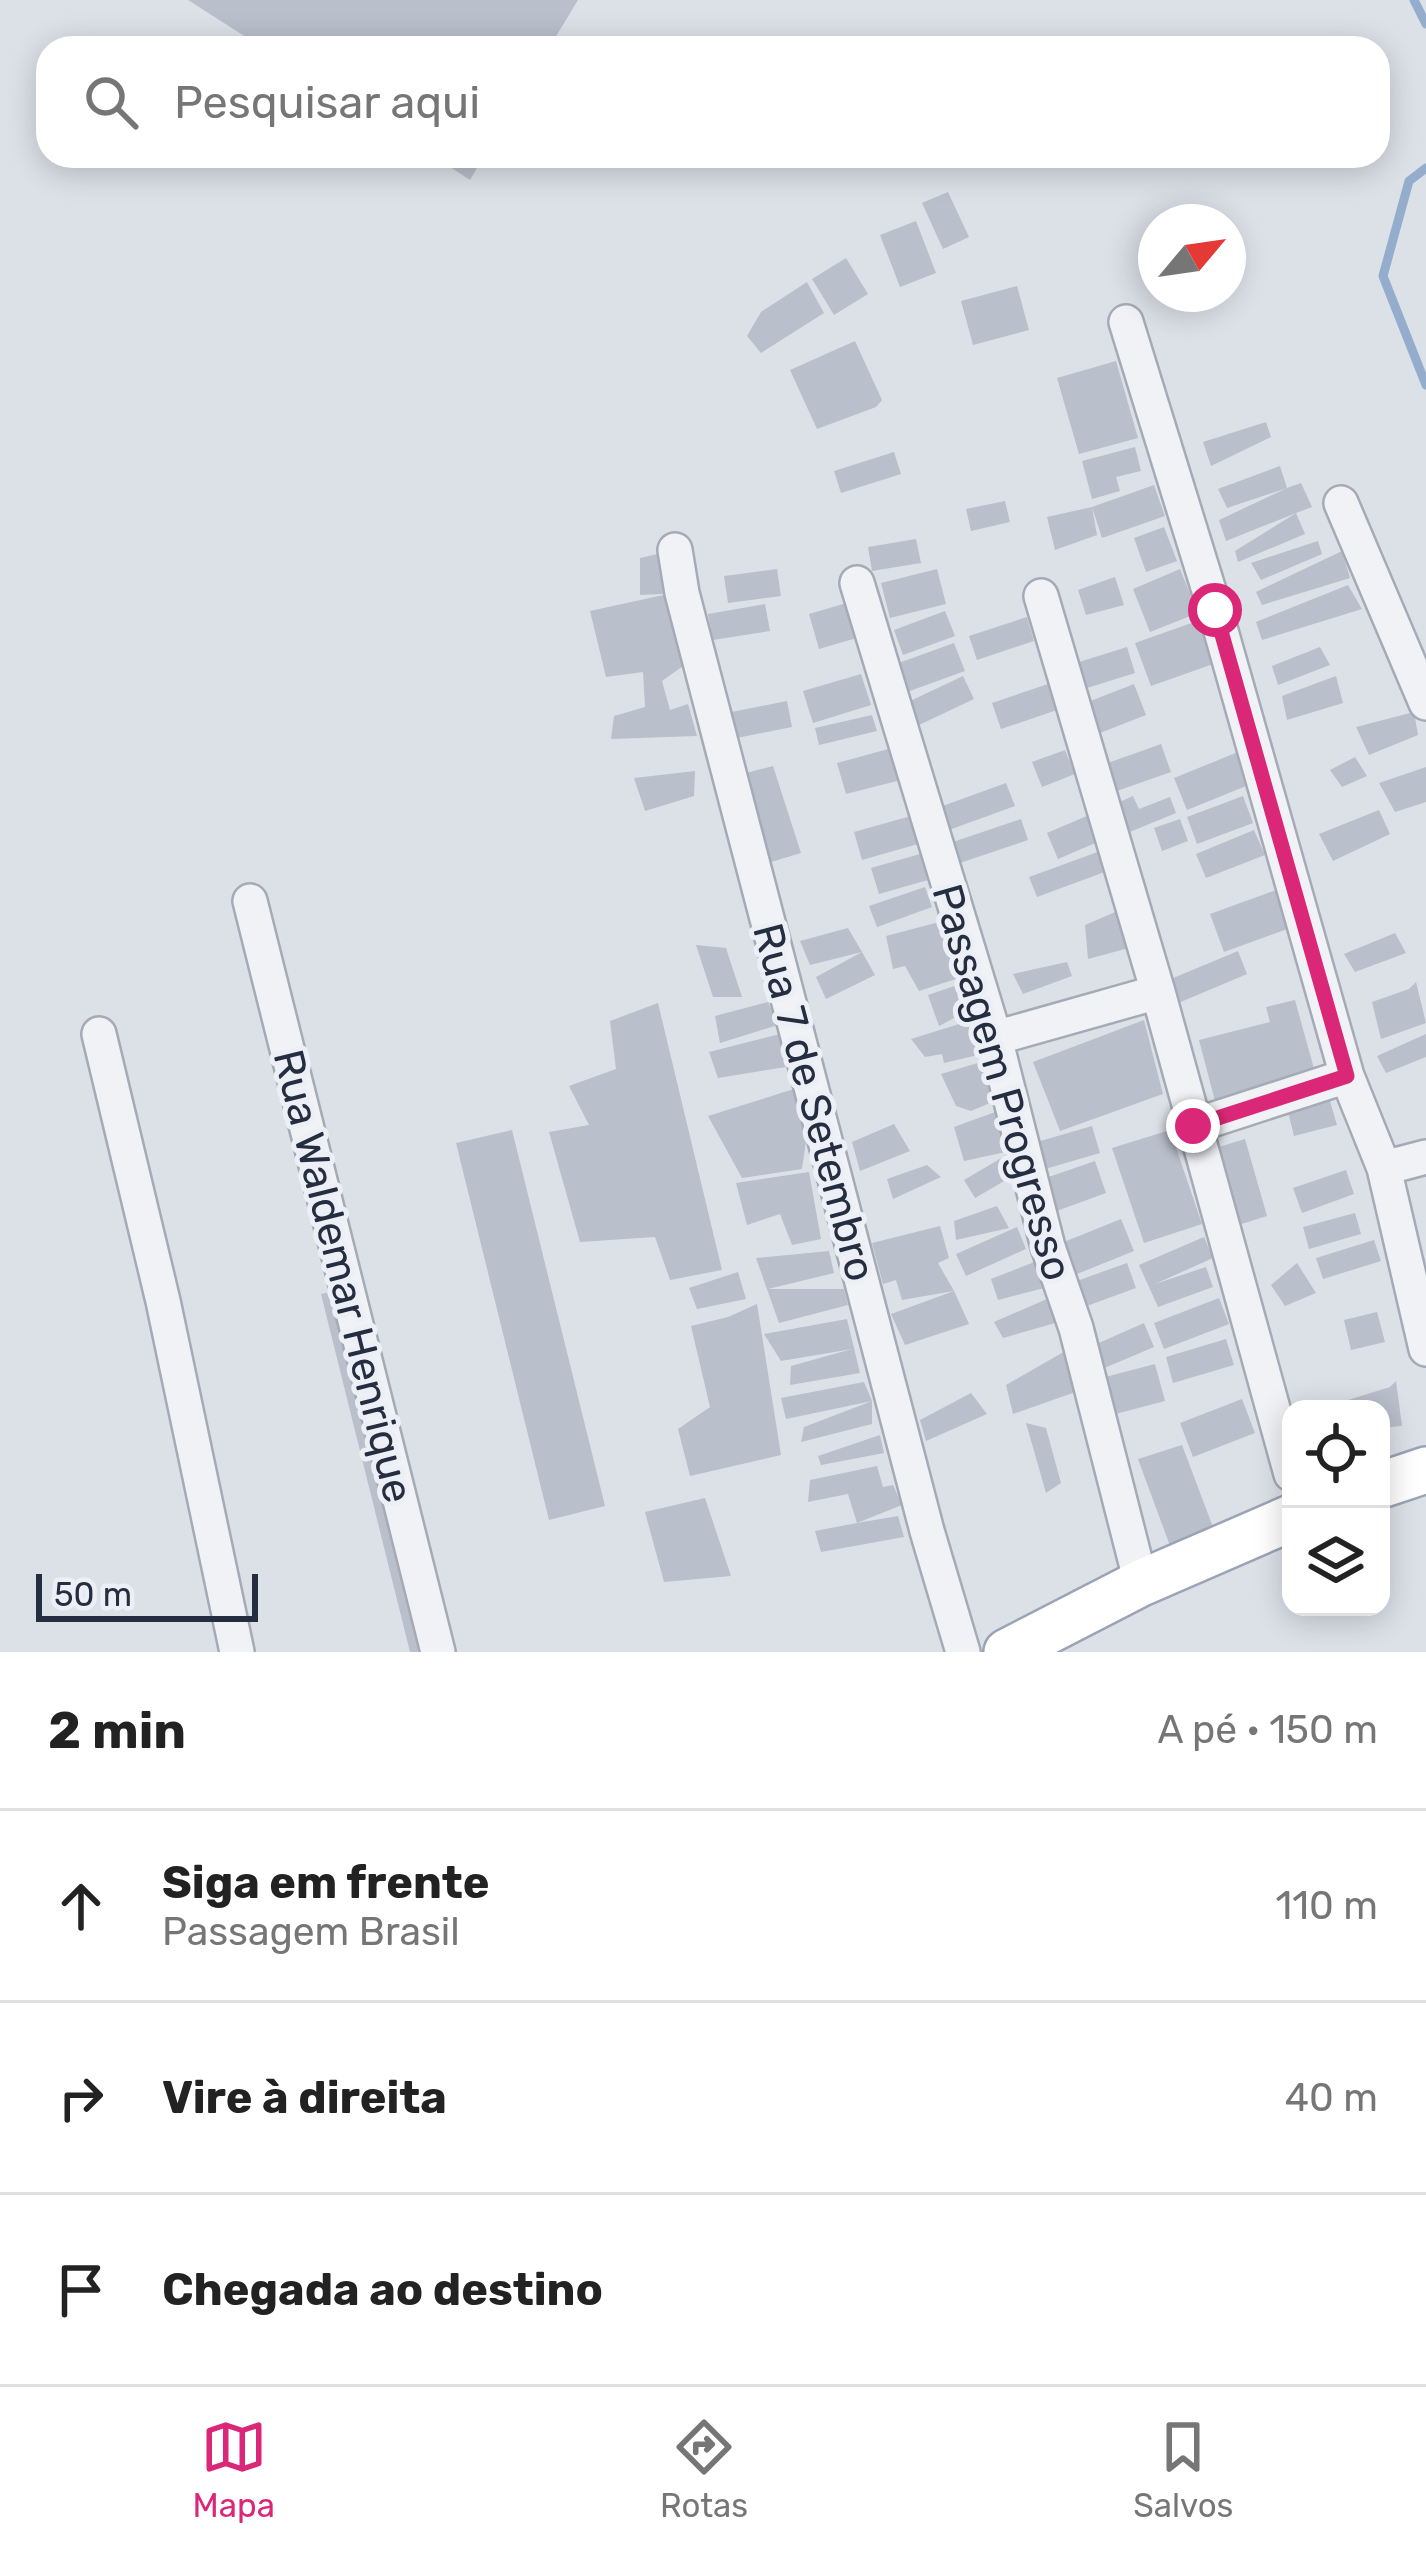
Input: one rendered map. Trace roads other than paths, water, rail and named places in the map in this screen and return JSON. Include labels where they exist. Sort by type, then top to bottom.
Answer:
[{"type":"main road","points":[[1390,1482],[1426,1469]]},
{"type":"main road","points":[[1007,1652],[1141,1583],[1282,1522]]},
{"type":"street","points":[[1126,322],[1215,610],[1347,1076],[1384,1168],[1426,1349]]},
{"type":"street","points":[[1342,502],[1426,703]]},
{"type":"street","name":"Rua 7 de Setembro","points":[[675,550],[682,593],[850,1237],[963,1652]]},
{"type":"street","name":"Passagem Progresso","points":[[856,583],[995,1038],[1141,1583]]},
{"type":"street","points":[[1041,596],[1158,992],[1282,1442]]},
{"type":"street","name":"Rua Waldemar Henrique","points":[[250,901],[438,1652]]},
{"type":"street","points":[[995,1038],[1158,992]]},
{"type":"street","points":[[99,1034],[163,1301],[237,1652]]},
{"type":"street","points":[[1193,1126],[1347,1076]]},
{"type":"street","points":[[1384,1168],[1426,1157]]},
{"type":"waterway","points":[[1414,0],[1426,24]]},
{"type":"waterway","points":[[1426,168],[1409,181],[1383,276],[1426,385]]}]
